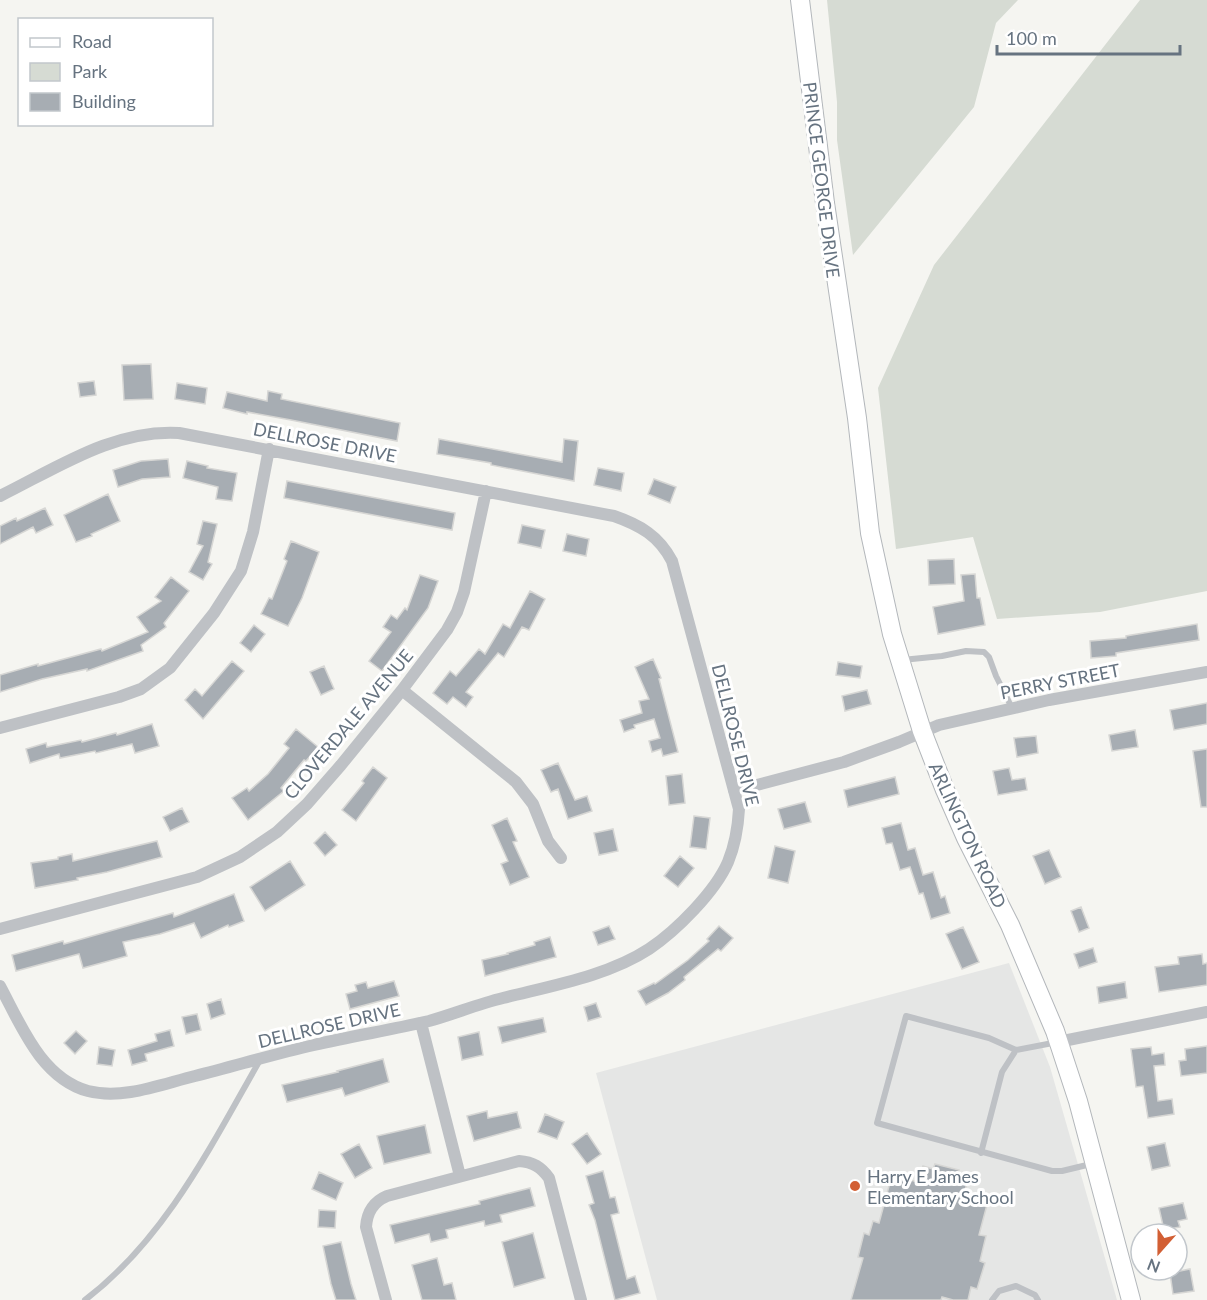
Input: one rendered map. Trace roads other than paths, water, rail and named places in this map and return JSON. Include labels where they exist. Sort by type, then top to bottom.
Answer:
[{"type":"main road","name":"PRINCE GEORGE DRIVE","points":[[800,0],[826,213],[848,359]]},
{"type":"main road","name":"ARLINGTON ROAD","points":[[848,359],[870,532],[880,584],[900,660],[922,731],[966,838],[1029,967],[1058,1042],[1078,1101],[1131,1300]]},
{"type":"street","name":"DELLROSE DRIVE","points":[[0,496],[126,437],[157,432],[179,433],[614,516],[637,525],[657,538],[672,561],[739,809],[738,828],[727,864],[699,903],[658,942],[619,965],[474,1005],[420,1023],[313,1045],[121,1093],[105,1093],[88,1090],[64,1080],[38,1053],[0,986]]},
{"type":"street","points":[[0,728],[119,697],[141,689],[170,668],[214,613],[241,571],[253,532],[269,449]]},
{"type":"street","name":"CLOVERDALE AVENUE","points":[[0,929],[196,877],[240,857],[271,837],[307,804],[443,637],[457,612],[464,592],[486,492]]},
{"type":"street","name":"PERRY STREET","points":[[735,791],[844,762],[939,725],[1048,700],[1207,672]]},
{"type":"street","points":[[402,690],[516,782],[533,804],[548,840],[561,858]]},
{"type":"street","points":[[1058,1042],[1207,1012]]},
{"type":"street","points":[[420,1023],[460,1176]]},
{"type":"street","points":[[386,1300],[366,1227],[370,1209],[376,1202],[387,1196],[519,1161],[535,1164],[549,1178],[581,1300]]},
{"type":"lane","points":[[900,660],[966,651],[984,652],[989,657],[1012,708]]},
{"type":"lane","points":[[1058,1042],[1016,1050],[989,1038],[906,1016],[877,1124],[1052,1172],[1095,1163]]},
{"type":"lane","points":[[981,1152],[1002,1072],[1016,1050]]},
{"type":"lane","points":[[85,1300],[123,1266],[155,1231],[174,1205],[261,1059]]},
{"type":"lane","points":[[992,1300],[999,1291],[1016,1286],[1035,1295],[1038,1300]]},
{"type":"place","name":"Harry E James Elementary School","points":[[855,1186]]}]
